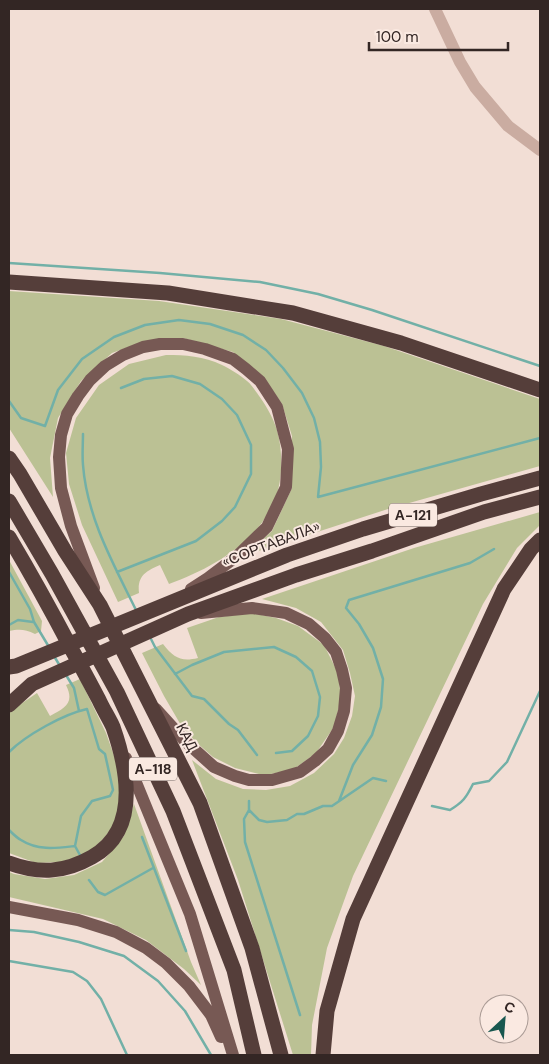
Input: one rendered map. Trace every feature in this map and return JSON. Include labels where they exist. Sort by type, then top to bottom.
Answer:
[{"type":"highway","points":[[9,282],[168,293],[293,313],[401,343],[540,390]]},
{"type":"highway","name":"КАД","points":[[9,458],[100,605],[200,803],[252,948],[281,1055]]},
{"type":"highway","name":"«СОРТАВАЛА»","points":[[14,666],[287,555],[481,494],[540,478]]},
{"type":"highway","name":"А-121","points":[[39,681],[188,614],[296,574],[372,551],[484,512],[540,497]]},
{"type":"highway","name":"А-118","points":[[9,501],[117,692],[173,811],[234,970],[254,1055]]},
{"type":"highway","points":[[9,537],[33,577],[112,726],[121,756],[127,788],[126,810],[118,832],[102,851],[81,863],[50,871],[24,868],[9,862]]},
{"type":"highway","points":[[323,1055],[327,1011],[353,919],[504,589],[531,549],[540,540]]},
{"type":"highway","points":[[9,544],[33,577]]},
{"type":"highway","points":[[9,705],[39,681]]},
{"type":"main road","points":[[100,605],[70,526],[61,488],[61,435],[67,414],[90,380],[105,366],[123,354],[143,347],[160,344],[182,344],[233,359],[260,381],[277,407],[288,449],[286,488],[267,527],[237,556],[208,578],[169,603]]},
{"type":"main road","points":[[150,702],[184,741],[214,767],[249,780],[272,780],[300,772],[328,750],[338,731],[344,711],[346,688],[342,670],[336,652],[325,638],[309,624],[286,613],[252,608],[188,614]]},
{"type":"main road","points":[[9,697],[39,681]]},
{"type":"main road","points":[[112,726],[190,914],[233,1055]]},
{"type":"main road","points":[[9,907],[78,920],[116,932],[146,948],[166,963],[189,986],[211,1015],[229,1055]]},
{"type":"street","points":[[435,9],[460,62],[475,87],[508,126],[540,150]]},
{"type":"green space","points":[[9,291],[159,301],[281,319],[384,346],[540,399],[540,466],[388,509],[246,555],[272,531],[292,488],[292,436],[282,404],[264,378],[233,352],[183,338],[142,342],[112,353],[81,381],[58,418],[50,458],[53,497],[9,428]]},
{"type":"green space","points":[[166,355],[201,358],[215,362],[228,368],[250,384],[266,406],[277,430],[281,450],[280,483],[269,512],[260,525],[238,547],[212,565],[169,584],[160,565],[155,567],[141,578],[139,593],[118,602],[82,525],[69,484],[66,453],[76,418],[99,385],[129,364]]},
{"type":"green space","points":[[540,512],[540,525],[517,548],[483,604],[353,876],[327,948],[312,1025],[311,1055],[293,1055],[238,880],[192,760],[216,779],[243,789],[266,790],[290,786],[314,773],[334,754],[344,738],[352,716],[355,696],[343,650],[321,622],[296,608],[262,599],[414,548]]},
{"type":"green space","points":[[9,560],[42,621],[41,631],[35,634],[22,630],[9,631]]},
{"type":"green space","points":[[252,613],[276,618],[298,626],[324,645],[338,673],[341,698],[334,727],[316,753],[294,769],[271,774],[259,774],[235,768],[213,757],[197,743],[182,727],[142,653],[163,644],[178,658],[198,658],[187,628],[219,617]]},
{"type":"green space","points":[[80,679],[106,733],[118,767],[122,798],[116,822],[105,837],[88,854],[60,862],[36,863],[9,853],[9,712],[37,693],[50,716],[64,707],[69,701],[69,691],[66,685]]},
{"type":"green space","points":[[134,804],[201,985],[184,969],[146,940],[103,919],[9,897],[9,872],[45,879],[74,875],[102,862],[124,836]]},
{"type":"waterway","points":[[9,263],[260,282],[318,294],[372,310],[540,366]]},
{"type":"waterway","points":[[9,401],[21,418],[45,426],[58,390],[82,359],[114,337],[145,325],[179,320],[210,324],[243,335],[266,350],[283,368],[302,393],[314,418],[320,442],[321,467],[318,497],[540,438]]},
{"type":"waterway","points":[[117,572],[196,541],[222,521],[235,507],[251,474],[251,445],[237,415],[222,399],[200,384],[172,376],[144,379],[121,388]]},
{"type":"waterway","points":[[83,434],[83,465],[90,504],[103,541],[137,612]]},
{"type":"waterway","points":[[339,801],[353,765],[372,735],[381,707],[383,679],[373,648],[359,624],[346,608],[349,600],[470,563],[494,549]]},
{"type":"waterway","points":[[9,572],[49,647]]},
{"type":"waterway","points":[[9,625],[18,620],[33,622]]},
{"type":"waterway","points":[[150,637],[155,647],[192,696],[204,699],[229,724],[238,730],[257,755]]},
{"type":"waterway","points":[[175,674],[224,652],[274,647],[296,657],[312,671],[320,697],[318,716],[308,736],[292,751],[276,753]]},
{"type":"waterway","points":[[54,656],[60,666]]},
{"type":"waterway","points":[[66,675],[74,688],[79,711]]},
{"type":"waterway","points":[[432,806],[450,810],[464,799],[473,784],[489,781],[507,762],[540,691]]},
{"type":"waterway","points":[[9,752],[16,745],[46,726],[68,715],[87,709],[99,749],[105,754],[113,790],[110,796],[92,801],[81,816],[75,846],[81,857]]},
{"type":"waterway","points":[[249,801],[249,810],[259,820],[267,822],[287,820],[297,814],[304,814],[323,806],[332,806],[373,778],[386,781]]},
{"type":"waterway","points":[[249,810],[244,819],[245,842],[300,1015]]},
{"type":"waterway","points":[[9,830],[15,836],[34,846],[48,848],[75,846]]},
{"type":"waterway","points":[[142,837],[186,951]]},
{"type":"waterway","points":[[89,880],[98,892],[105,895],[153,868]]},
{"type":"waterway","points":[[9,930],[34,932],[79,942],[124,956],[158,981],[185,1011],[211,1055]]},
{"type":"waterway","points":[[9,961],[73,972],[87,981],[101,999],[127,1055]]}]
